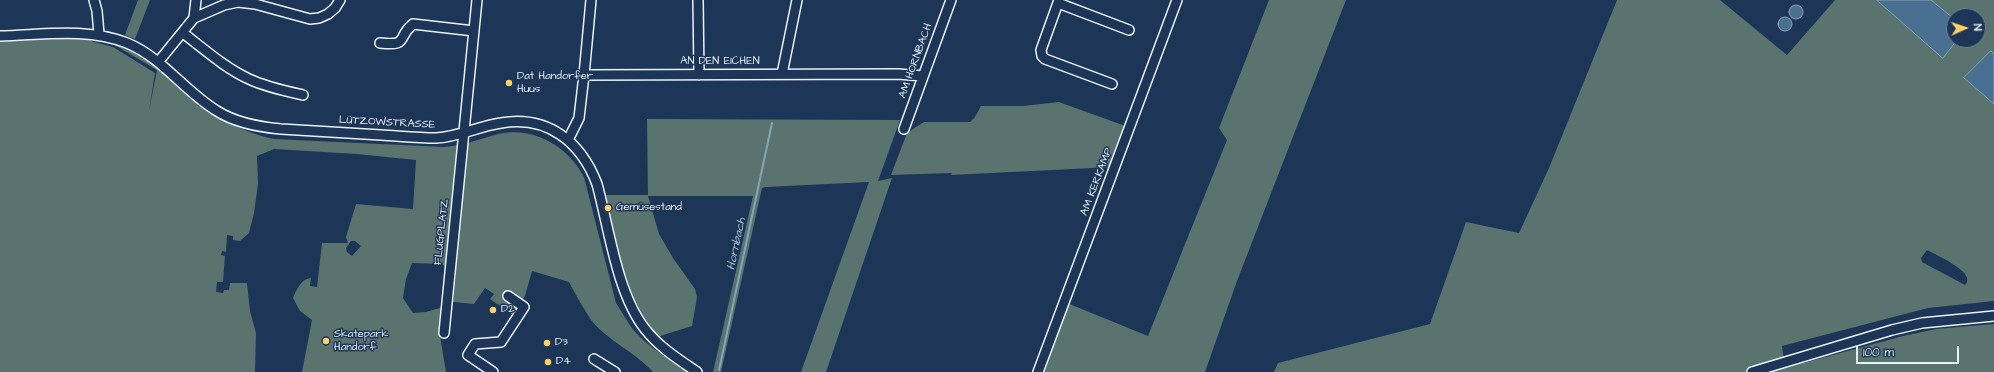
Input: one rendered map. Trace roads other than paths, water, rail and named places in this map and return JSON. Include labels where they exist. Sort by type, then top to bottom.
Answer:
[{"type":"street","points":[[94,0],[97,11],[99,34]]},
{"type":"street","points":[[194,18],[196,0]]},
{"type":"street","points":[[159,61],[194,18],[224,5],[238,2],[255,4],[299,17],[319,18],[335,8],[340,0]]},
{"type":"street","name":"FLUGPLATZ","points":[[444,333],[477,0]]},
{"type":"street","points":[[568,140],[579,118],[591,0]]},
{"type":"street","points":[[698,0],[699,75]]},
{"type":"street","points":[[782,74],[797,0]]},
{"type":"street","name":"AM HORNBACH","points":[[904,130],[951,0]]},
{"type":"street","name":"AM KERKAMP","points":[[1038,372],[1177,0]]},
{"type":"street","points":[[1112,84],[1046,59],[1042,56],[1041,50],[1059,2],[1129,30]]},
{"type":"street","points":[[380,43],[396,44],[403,40],[406,29],[413,24],[474,32]]},
{"type":"street","points":[[182,33],[229,68],[249,79],[265,85],[303,95]]},
{"type":"street","name":"LÜTZOWSTRASSE","points":[[0,36],[99,34],[134,46],[159,61],[198,97],[217,111],[236,121],[256,126],[281,130],[425,137],[450,136],[502,123],[520,122],[541,125],[568,140],[586,159],[597,184],[626,296],[644,329],[660,346],[697,372]]},
{"type":"street","name":"AN DEN EICHEN","points":[[584,75],[898,74],[923,76]]},
{"type":"street","points":[[493,372],[468,355],[475,344],[501,342],[524,307],[508,296]]},
{"type":"street","points":[[1752,372],[1773,369],[1892,330],[1922,323],[1994,316]]},
{"type":"street","points":[[594,359],[615,372]]},
{"type":"water","points":[[1877,0],[1931,0],[1946,12],[1946,48],[1951,48],[1943,58]]},
{"type":"water","points":[[1793,5],[1799,5],[1803,9],[1803,15],[1799,19],[1793,19],[1789,15],[1789,9]]},
{"type":"water","points":[[1782,17],[1788,17],[1792,21],[1792,27],[1788,31],[1782,31],[1778,27],[1778,21]]},
{"type":"water","points":[[1991,51],[1994,54],[1994,104],[1964,78]]},
{"type":"waterway","name":"Hornbach","points":[[719,370],[772,123]]},
{"type":"place","name":"Dat Handorfer Huus","points":[[509,83]]},
{"type":"place","name":"Gemüsestand","points":[[608,208]]},
{"type":"place","name":"D2","points":[[493,310]]},
{"type":"place","name":"Skatepark Handorf","points":[[326,341]]},
{"type":"place","name":"D3","points":[[547,343]]},
{"type":"place","name":"D4","points":[[548,362]]}]
